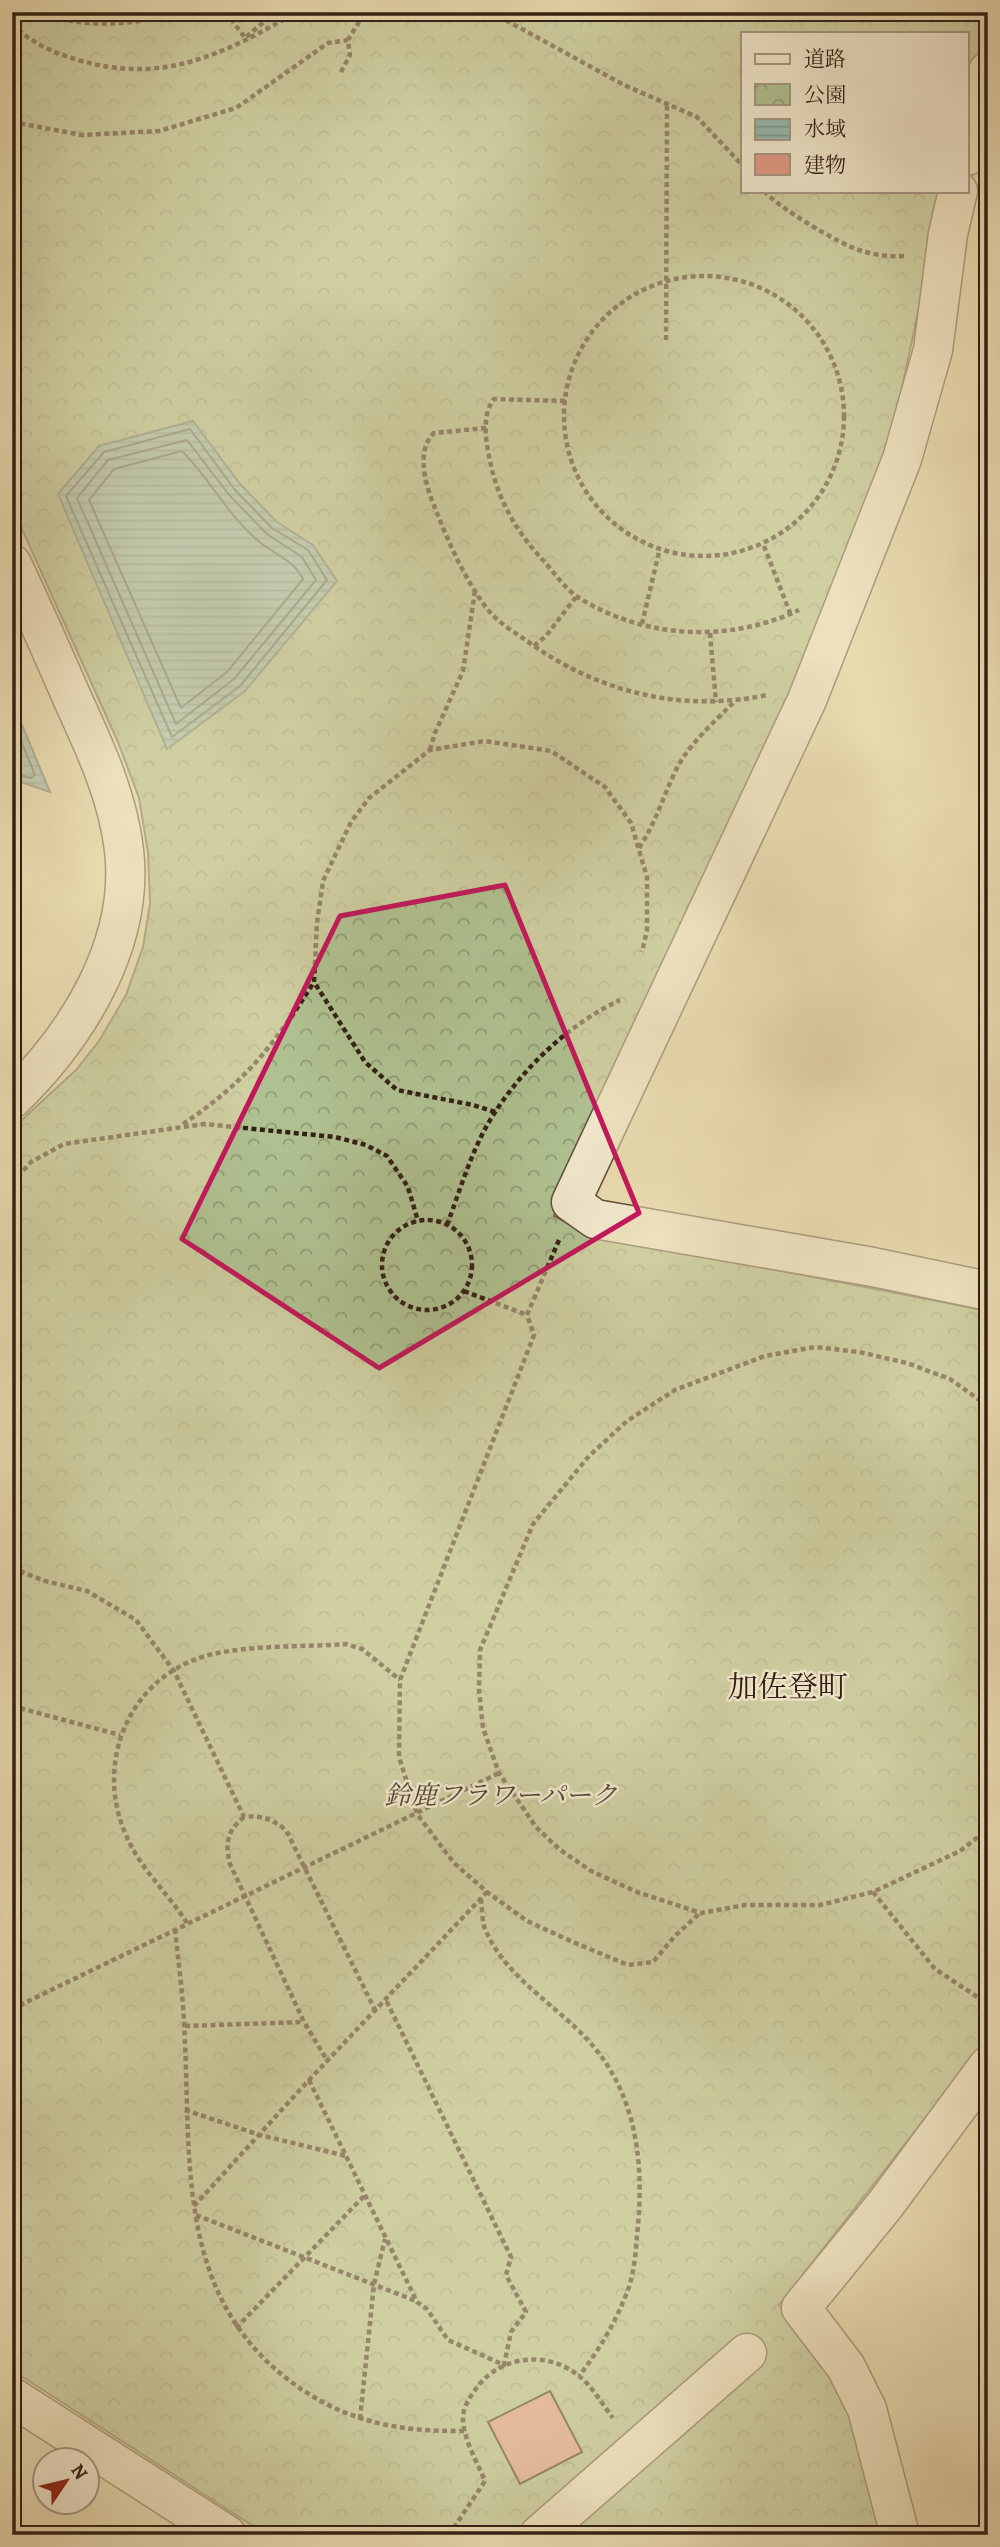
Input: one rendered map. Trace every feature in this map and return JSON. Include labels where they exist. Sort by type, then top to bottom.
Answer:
[{"type":"street","points":[[968,152],[988,71]]},
{"type":"street","points":[[958,192],[945,254],[933,350],[902,459],[807,701],[571,1202],[595,1219],[873,1267],[988,1292]]},
{"type":"street","points":[[12,564],[113,794],[125,851],[124,902],[113,945],[94,992],[70,1033],[12,1098]]},
{"type":"street","points":[[900,2535],[867,2409],[846,2367],[801,2308],[885,2205],[988,2066]]},
{"type":"street","points":[[539,2535],[747,2353]]},
{"type":"street","points":[[12,2397],[227,2535]]},
{"type":"path","points":[[35,12],[92,25],[130,23],[177,12]]},
{"type":"path","points":[[226,12],[245,38]]},
{"type":"path","points":[[245,38],[275,12]]},
{"type":"path","points":[[12,24],[24,36],[58,54],[118,71],[145,71],[183,65],[297,12]]},
{"type":"path","points":[[341,72],[350,55],[348,40],[365,12]]},
{"type":"path","points":[[491,12],[667,106],[697,117],[741,164]]},
{"type":"path","points":[[12,122],[82,135],[159,131],[236,108],[328,43],[348,40]]},
{"type":"path","points":[[666,340],[667,106]]},
{"type":"path","points":[[765,192],[772,200],[801,218],[860,251],[896,256],[945,254]]},
{"type":"path","points":[[717,276],[739,279],[766,292],[801,315],[817,333],[836,366],[843,392],[842,433],[838,458],[829,482],[812,506],[764,546],[726,555],[693,558],[659,552],[610,520],[590,499],[572,467],[565,433],[565,401],[571,367],[587,333],[629,296],[666,280],[717,276]]},
{"type":"path","points":[[565,401],[494,399],[489,405],[486,428],[494,479],[509,516],[527,543],[576,597],[642,624],[676,632],[741,630],[802,608]]},
{"type":"path","points":[[486,428],[434,433],[429,438],[423,465],[430,497],[446,535],[475,590],[491,613],[534,646],[588,678],[647,697],[733,702],[769,694]]},
{"type":"path","points":[[764,546],[790,614]]},
{"type":"path","points":[[642,624],[659,552]]},
{"type":"path","points":[[181,1126],[224,1096],[246,1076],[267,1053],[314,982],[317,923],[323,881],[333,856],[351,822],[369,799],[430,750],[463,671],[475,590]]},
{"type":"path","points":[[534,646],[546,636],[576,597]]},
{"type":"path","points":[[710,633],[716,702]]},
{"type":"path","points":[[639,848],[655,824],[674,773],[702,734],[733,702]]},
{"type":"path","points":[[430,750],[485,741],[551,751],[605,787],[631,823],[647,877],[647,930],[640,958]]},
{"type":"path","points":[[314,982],[365,1062],[397,1090],[495,1112]]},
{"type":"path","points":[[447,1225],[473,1156],[495,1112],[522,1076],[549,1048],[599,1010],[626,997]]},
{"type":"path","points":[[12,1183],[31,1162],[64,1144],[204,1124],[335,1137],[366,1145],[387,1156],[408,1187],[418,1221]]},
{"type":"path","points":[[418,1221],[439,1221],[447,1225],[463,1237],[470,1250],[470,1278],[464,1291],[454,1302],[426,1310],[398,1299],[382,1274],[382,1258],[387,1243],[396,1231],[418,1221]]},
{"type":"path","points":[[562,1232],[527,1315],[534,1335],[400,1680],[399,1757],[417,1814],[454,1863],[487,1892],[527,1921],[628,1965],[653,1962],[674,1936],[701,1913]]},
{"type":"path","points":[[464,1291],[527,1315]]},
{"type":"path","points":[[988,1406],[950,1379],[907,1363],[859,1352],[815,1347],[765,1356],[675,1390],[627,1421],[589,1455],[533,1524],[480,1650],[483,1728],[499,1773],[536,1827],[581,1864],[637,1892],[701,1913],[746,1905],[820,1905],[873,1892],[960,1851],[988,1829]]},
{"type":"path","points":[[12,1568],[45,1581],[87,1591],[136,1620],[174,1671],[244,1817]]},
{"type":"path","points":[[187,1923],[135,1854],[117,1811],[114,1758],[120,1735],[134,1706],[174,1671],[218,1653],[346,1644],[362,1649],[400,1680]]},
{"type":"path","points":[[12,1706],[120,1735]]},
{"type":"path","points":[[12,2009],[499,1773]]},
{"type":"path","points":[[328,2062],[304,2022],[227,1851],[227,1839],[232,1827],[244,1817],[259,1816],[274,1820],[286,1830],[376,2012]]},
{"type":"path","points":[[193,2208],[309,2080],[487,1892]]},
{"type":"path","points":[[873,1892],[935,1969],[988,2004]]},
{"type":"path","points":[[481,1899],[484,1925],[502,1958],[598,2052],[616,2082],[630,2116],[639,2155],[642,2188],[629,2285],[610,2330],[579,2376]]},
{"type":"path","points":[[175,1929],[185,2025],[185,2110],[193,2208],[208,2271],[236,2328],[267,2363],[311,2397],[389,2428],[464,2431]]},
{"type":"path","points":[[386,2000],[511,2257],[506,2275],[526,2312],[511,2332],[504,2365]]},
{"type":"path","points":[[185,2025],[304,2022]]},
{"type":"path","points":[[309,2080],[417,2302]]},
{"type":"path","points":[[185,2110],[260,2135],[346,2157]]},
{"type":"path","points":[[236,2328],[366,2194]]},
{"type":"path","points":[[195,2215],[417,2302],[428,2309],[448,2340],[504,2365]]},
{"type":"path","points":[[360,2418],[374,2284],[385,2239]]},
{"type":"path","points":[[449,2535],[485,2481],[464,2431],[462,2416],[483,2379],[504,2365],[531,2358],[554,2363],[579,2376],[638,2448]]},
{"type":"highlighted area","points":[[505,885],[639,1213],[379,1368],[182,1239],[340,916]]},
{"type":"green space","name":"鈴鹿フラワーパーク","points":[[12,12],[988,12],[968,97],[968,32],[741,32],[741,192],[944,192],[892,434],[812,645],[554,1216],[587,1233],[988,1311],[988,2038],[779,2305],[833,2373],[854,2419],[883,2535],[267,2535],[12,2370],[12,1129],[76,1070],[99,1041],[126,995],[143,947],[150,904],[148,852],[139,798],[118,742],[12,507]]},
{"type":"water","points":[[193,421],[241,485],[277,522],[313,545],[337,581],[245,691],[167,749],[58,494],[99,446]]},
{"type":"water","points":[[12,701],[50,792],[12,779]]},
{"type":"building","points":[[550,2391],[582,2452],[520,2484],[488,2422]]},
{"type":"district","name":"加佐登町","points":[[788,1687]]}]
